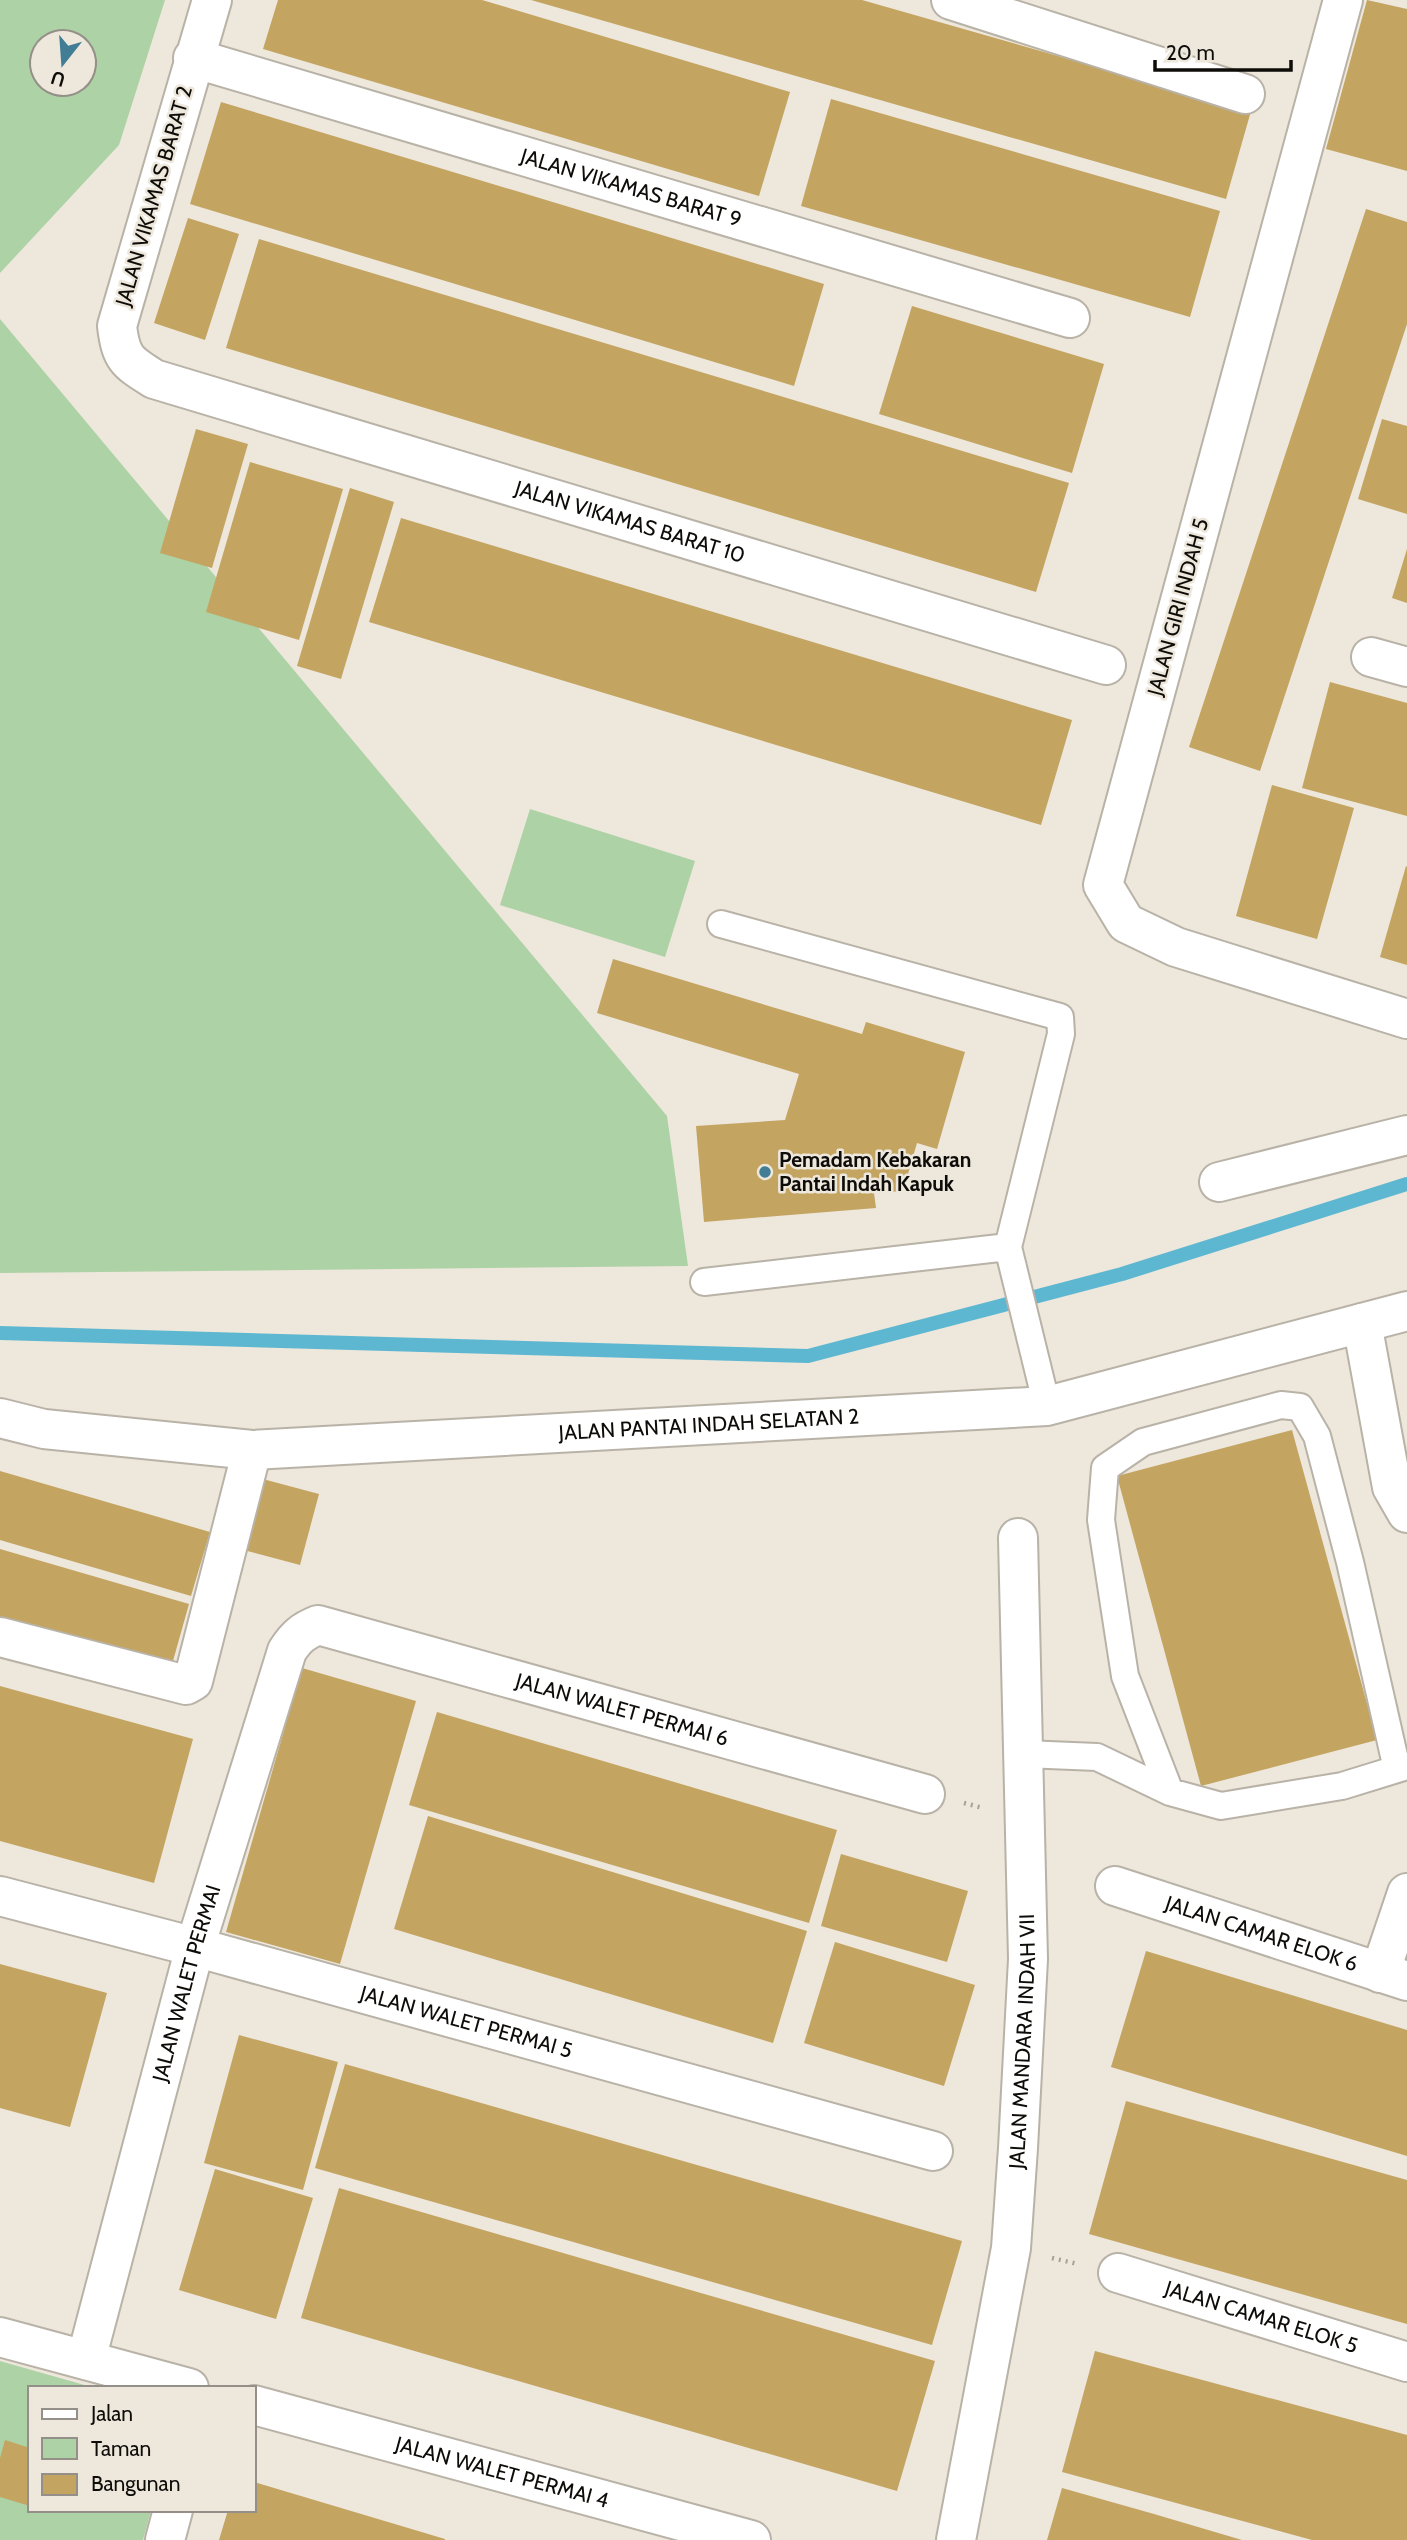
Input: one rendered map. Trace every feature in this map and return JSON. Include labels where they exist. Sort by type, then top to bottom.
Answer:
[{"type":"street","name":"JALAN VIKAMAS BARAT 2","points":[[154,379],[126,361],[120,347],[117,326],[212,0]]},
{"type":"street","points":[[951,0],[992,6],[1245,94]]},
{"type":"street","name":"JALAN GIRI INDAH 5","points":[[1343,0],[1103,885],[1126,923],[1176,947],[1407,1019]]},
{"type":"street","name":"JALAN VIKAMAS BARAT 9","points":[[193,58],[1070,318]]},
{"type":"street","name":"JALAN VIKAMAS BARAT 10","points":[[154,379],[1106,664]]},
{"type":"street","points":[[1219,1182],[1407,1135]]},
{"type":"street","name":"JALAN PANTAI INDAH SELATAN 2","points":[[0,1418],[44,1429],[252,1450],[1046,1406],[1407,1311]]},
{"type":"street","points":[[1362,1323],[1392,1487],[1407,1513]]},
{"type":"street","points":[[0,1637],[186,1685],[193,1681],[252,1450]]},
{"type":"street","name":"JALAN MANDARA INDAH VII","points":[[956,2540],[1011,2248],[1028,1959],[1018,1538]]},
{"type":"street","name":"JALAN WALET PERMAI 6","points":[[318,1625],[925,1794]]},
{"type":"street","name":"JALAN WALET PERMAI","points":[[86,2360],[195,1947],[287,1651],[295,1638],[318,1625]]},
{"type":"street","name":"JALAN CAMAR ELOK 6","points":[[1115,1886],[1393,1978]]},
{"type":"street","points":[[1393,1978],[1407,1893]]},
{"type":"street","name":"JALAN WALET PERMAI 5","points":[[0,1896],[195,1947],[933,2151]]},
{"type":"street","name":"JALAN CAMAR ELOK 5","points":[[1118,2273],[1407,2362]]},
{"type":"street","points":[[0,2337],[182,2386]]},
{"type":"street","name":"JALAN WALET PERMAI 4","points":[[256,2406],[751,2540]]},
{"type":"street","points":[[165,2540],[172,2512]]},
{"type":"lane","points":[[721,924],[1059,1017],[1061,1034],[1011,1258],[1046,1406]]},
{"type":"lane","points":[[704,1282],[1011,1258]]},
{"type":"lane","points":[[1024,1754],[1097,1757],[1170,1792],[1221,1806],[1342,1786],[1402,1768],[1317,1436],[1300,1408],[1281,1405],[1143,1442],[1105,1468],[1101,1520],[1125,1676],[1170,1792]]},
{"type":"path","points":[[925,1794],[1024,1818]]},
{"type":"path","points":[[1011,2248],[1118,2273]]},
{"type":"green space","points":[[0,0],[165,0],[119,145],[0,273]]},
{"type":"green space","points":[[0,319],[667,1116],[688,1266],[0,1273]]},
{"type":"green space","points":[[530,809],[695,861],[665,957],[500,905]]},
{"type":"green space","points":[[0,2361],[88,2386],[28,2386],[28,2512],[150,2512],[143,2540],[0,2540]]},
{"type":"building","points":[[278,0],[482,0],[790,92],[759,196],[263,49]]},
{"type":"building","points":[[531,0],[862,0],[1251,111],[1226,199]]},
{"type":"building","points":[[1367,0],[1407,9],[1407,171],[1326,149]]},
{"type":"building","points":[[831,99],[1220,211],[1190,317],[801,206]]},
{"type":"building","points":[[221,102],[824,284],[794,386],[190,204]]},
{"type":"building","points":[[1366,209],[1407,222],[1407,324],[1260,771],[1189,747]]},
{"type":"building","points":[[188,218],[239,234],[205,340],[154,323]]},
{"type":"building","points":[[259,239],[1069,483],[1036,592],[226,348]]},
{"type":"building","points":[[912,306],[1104,364],[1072,473],[879,414]]},
{"type":"building","points":[[1382,419],[1407,426],[1407,514],[1358,499]]},
{"type":"building","points":[[196,429],[248,444],[212,568],[160,553]]},
{"type":"building","points":[[250,462],[343,489],[299,640],[206,612]]},
{"type":"building","points":[[350,488],[394,502],[341,679],[297,666]]},
{"type":"building","points":[[401,518],[1072,720],[1041,825],[369,622]]},
{"type":"building","points":[[1407,549],[1407,603],[1392,598]]},
{"type":"building","points":[[1330,682],[1407,703],[1407,816],[1302,788]]},
{"type":"building","points":[[1272,785],[1354,808],[1317,939],[1236,916]]},
{"type":"building","points":[[1407,867],[1407,965],[1380,957]]},
{"type":"building","points":[[613,959],[862,1034],[866,1022],[965,1052],[937,1149],[917,1143],[903,1191],[874,1193],[876,1208],[704,1222],[696,1126],[785,1120],[799,1074],[597,1013]]},
{"type":"building","points":[[1292,1430],[1377,1740],[1201,1786],[1117,1476]]},
{"type":"building","points":[[0,1471],[210,1532],[191,1596],[0,1540]]},
{"type":"building","points":[[259,1478],[319,1494],[300,1565],[240,1549]]},
{"type":"building","points":[[0,1549],[189,1604],[171,1668],[0,1619]]},
{"type":"building","points":[[302,1668],[416,1701],[340,1964],[226,1932]]},
{"type":"building","points":[[0,1686],[193,1739],[154,1883],[0,1841]]},
{"type":"building","points":[[437,1712],[837,1830],[809,1923],[409,1805]]},
{"type":"building","points":[[428,1816],[807,1931],[773,2043],[394,1929]]},
{"type":"building","points":[[841,1854],[968,1891],[947,1962],[821,1926]]},
{"type":"building","points":[[835,1942],[975,1985],[944,2086],[804,2043]]},
{"type":"building","points":[[1146,1951],[1407,2030],[1407,2156],[1111,2067]]},
{"type":"building","points":[[0,1964],[107,1993],[70,2127],[0,2108]]},
{"type":"building","points":[[239,2035],[338,2062],[303,2190],[204,2163]]},
{"type":"building","points":[[345,2064],[962,2241],[932,2345],[315,2168]]},
{"type":"building","points":[[1126,2101],[1407,2180],[1407,2324],[1089,2234]]},
{"type":"building","points":[[215,2169],[313,2198],[276,2319],[179,2290]]},
{"type":"building","points":[[339,2188],[935,2361],[897,2491],[301,2318]]},
{"type":"building","points":[[1095,2351],[1407,2435],[1407,2540],[1312,2540],[1062,2472]]},
{"type":"building","points":[[5,2440],[28,2447],[28,2505],[0,2497],[0,2458]]},
{"type":"building","points":[[256,2483],[445,2539],[445,2540],[219,2540],[227,2512],[256,2512]]},
{"type":"building","points":[[1062,2488],[1154,2514],[1242,2540],[1047,2540]]},
{"type":"waterway","points":[[0,1333],[808,1356],[1122,1274],[1407,1184]]},
{"type":"place","name":"Pemadam Kebakaran Pantai Indah Kapuk","points":[[765,1172]]}]
